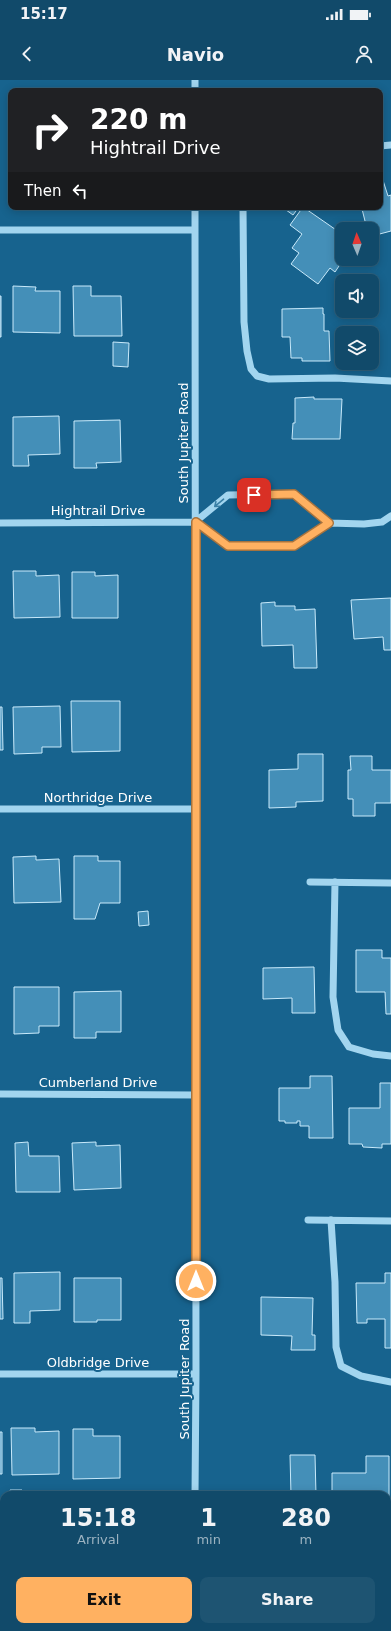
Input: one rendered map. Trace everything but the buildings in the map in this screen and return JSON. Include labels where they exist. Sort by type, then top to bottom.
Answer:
[{"type":"street","name":"South Jupiter Road","points":[[195,210],[195,1491]]},
{"type":"street","points":[[243,210],[244,322],[251,369],[257,376],[269,379],[335,378],[391,381]]},
{"type":"street","points":[[0,230],[195,230]]},
{"type":"street","points":[[329,523],[294,494],[228,496],[196,522],[228,546],[294,546],[329,523],[382,522],[391,516]]},
{"type":"street","name":"Hightrail Drive","points":[[0,523],[196,522]]},
{"type":"street","name":"Northridge Drive","points":[[0,809],[196,810]]},
{"type":"street","points":[[310,882],[391,883]]},
{"type":"street","points":[[335,882],[332,997],[338,1030],[349,1047],[373,1054],[391,1056]]},
{"type":"street","name":"Cumberland Drive","points":[[0,1094],[196,1095]]},
{"type":"street","points":[[308,1220],[391,1221]]},
{"type":"street","points":[[331,1220],[335,1282],[336,1347],[342,1366],[361,1376],[391,1382]]},
{"type":"street","name":"Oldbridge Drive","points":[[0,1374],[196,1374]]},
{"type":"route","points":[[196,1281],[196,522],[228,546],[294,546],[329,523],[294,494],[254,495]]}]
